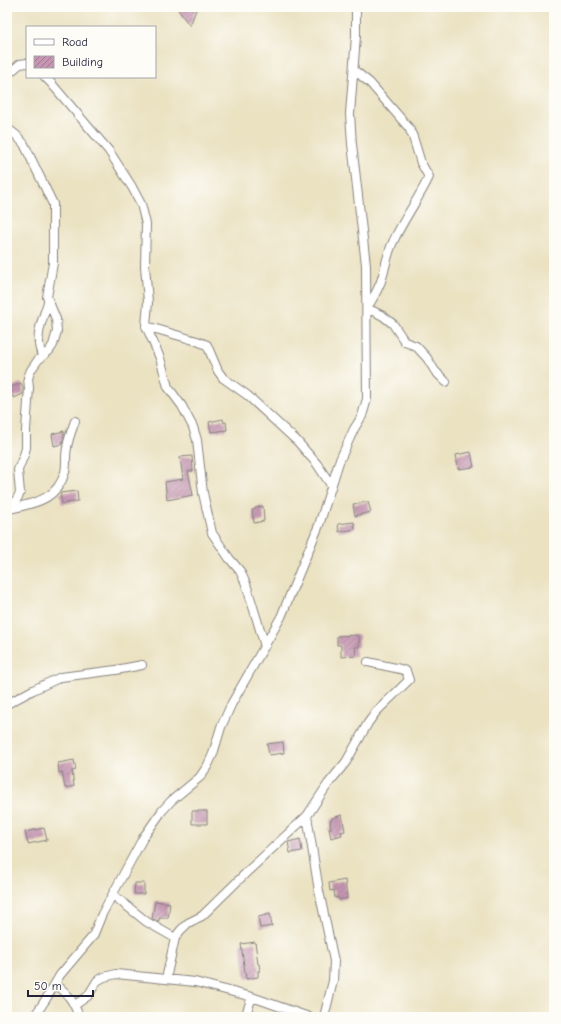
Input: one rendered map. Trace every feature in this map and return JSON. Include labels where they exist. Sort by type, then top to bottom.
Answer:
[{"type":"street","points":[[34,1017],[65,969],[93,936],[143,838],[162,811],[171,801],[200,777],[208,765],[232,703],[274,631],[286,606],[319,525],[331,485],[344,451],[362,416],[367,399],[366,265],[350,114],[356,36],[356,7]]},
{"type":"street","points":[[7,75],[22,63],[26,63]]},
{"type":"street","points":[[354,70],[370,83],[409,128],[421,163],[429,177],[420,195],[402,223],[392,244],[383,277],[376,294],[367,308]]},
{"type":"street","points":[[46,78],[109,151],[132,186],[145,214],[145,266],[148,302],[146,326],[160,358],[168,387],[182,406],[193,427],[203,493],[212,533],[240,571],[246,584],[265,646]]},
{"type":"street","points":[[7,128],[21,140],[26,148],[38,176],[53,204],[53,262],[47,297],[56,319],[57,331],[53,345],[31,370],[28,378],[29,388],[26,448],[18,470],[20,492],[10,509]]},
{"type":"street","points":[[42,356],[39,348],[38,334],[48,302]]},
{"type":"street","points":[[367,308],[383,316],[393,324],[405,342],[416,346],[427,358],[435,371],[446,382]]},
{"type":"street","points":[[146,326],[207,345],[218,371],[223,378],[247,395],[297,442],[317,464],[331,485]]},
{"type":"street","points":[[10,509],[40,500],[53,494],[57,490],[65,473],[67,446],[75,421]]},
{"type":"street","points":[[166,979],[175,938],[188,923],[202,916],[243,875],[307,816],[328,784],[346,762],[368,723],[376,712],[409,680],[406,671],[368,662]]},
{"type":"street","points":[[7,704],[33,690],[61,678],[142,665]]},
{"type":"street","points":[[307,816],[334,961],[333,981],[324,1017]]},
{"type":"street","points":[[113,895],[147,922],[175,938]]},
{"type":"street","points":[[75,1005],[88,996],[97,981],[104,977],[116,974],[195,982],[252,997],[309,1017]]},
{"type":"street","points":[[55,984],[65,990],[75,1005],[79,1017]]},
{"type":"street","points":[[245,1017],[252,997]]},
{"type":"building","points":[[176,7],[197,7],[190,26]]},
{"type":"building","points":[[21,383],[23,387],[23,394],[14,398],[13,396],[11,397],[7,389]]},
{"type":"building","points":[[223,419],[224,423],[226,422],[227,430],[211,432],[209,422]]},
{"type":"building","points":[[64,431],[62,444],[54,446],[52,434]]},
{"type":"building","points":[[471,452],[474,467],[458,469],[456,455]]},
{"type":"building","points":[[192,456],[193,471],[188,471],[193,495],[167,500],[165,482],[183,479],[180,457]]},
{"type":"building","points":[[77,491],[78,501],[62,504],[60,493]]},
{"type":"building","points":[[368,502],[371,512],[355,516],[353,504]]},
{"type":"building","points":[[263,506],[264,521],[254,523],[252,510]]},
{"type":"building","points":[[354,522],[355,529],[339,532],[338,524]]},
{"type":"building","points":[[359,635],[359,647],[355,647],[356,656],[341,657],[341,645],[337,645],[337,636]]},
{"type":"building","points":[[283,742],[284,753],[269,755],[267,744]]},
{"type":"building","points":[[74,760],[76,770],[72,771],[74,786],[65,788],[62,772],[59,773],[58,763]]},
{"type":"building","points":[[192,811],[207,811],[207,824],[192,824]]},
{"type":"building","points":[[342,815],[345,831],[341,832],[342,835],[331,838],[329,828],[331,828],[330,821],[332,818]]},
{"type":"building","points":[[44,828],[47,840],[28,844],[25,832]]},
{"type":"building","points":[[300,839],[302,851],[290,853],[288,842]]},
{"type":"building","points":[[345,880],[347,898],[339,900],[338,897],[335,898],[334,890],[330,891],[329,883]]},
{"type":"building","points":[[135,883],[144,883],[144,894],[134,894]]},
{"type":"building","points":[[155,901],[170,903],[168,918],[159,918],[159,921],[152,919]]},
{"type":"building","points":[[270,914],[272,926],[260,928],[258,917]]},
{"type":"building","points":[[255,942],[260,971],[258,971],[258,977],[246,979],[241,944]]}]
